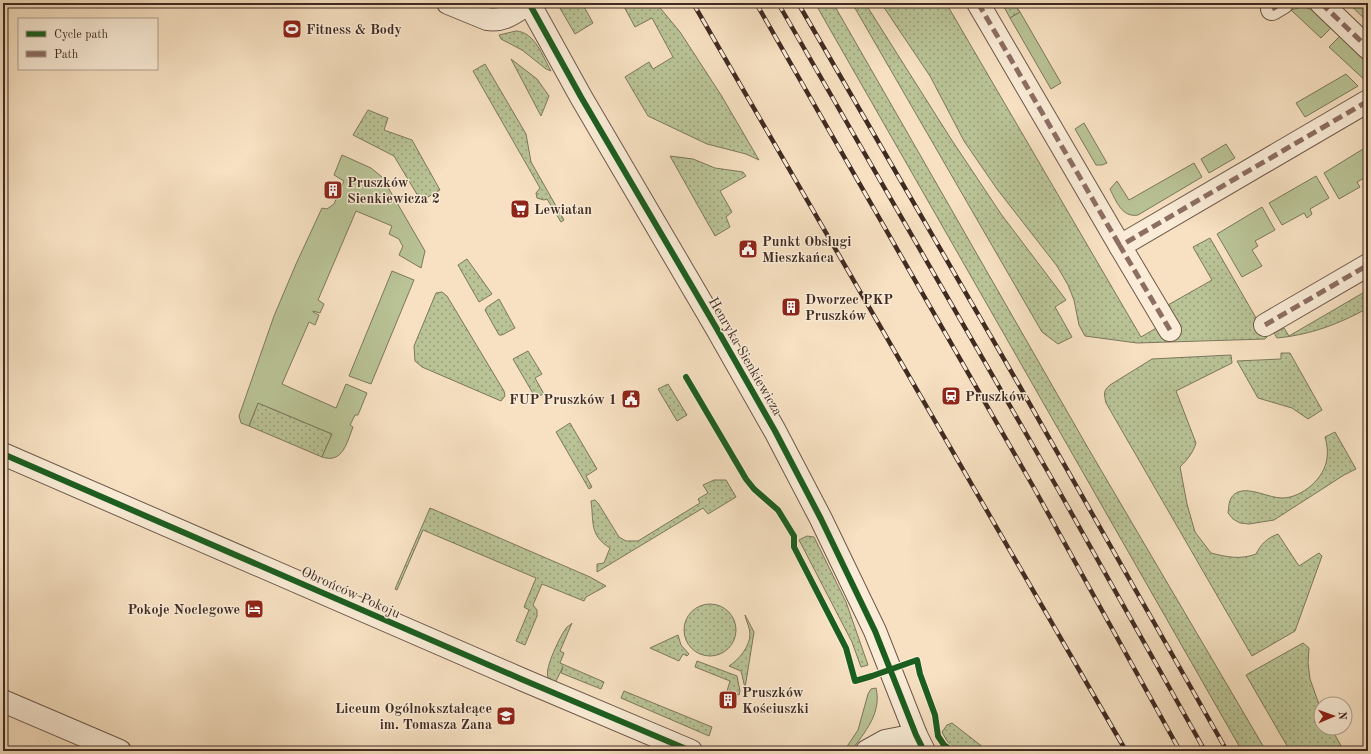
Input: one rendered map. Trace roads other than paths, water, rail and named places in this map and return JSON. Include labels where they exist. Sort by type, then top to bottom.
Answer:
[{"type":"street","points":[[448,3],[487,19],[494,20],[504,19],[529,3]]},
{"type":"street","name":"Henryka Sienkiewicza","points":[[529,3],[581,97],[775,431],[826,530],[875,631],[915,746]]},
{"type":"street","points":[[978,3],[1170,330]]},
{"type":"street","points":[[1321,3],[1368,48]]},
{"type":"street","points":[[1120,246],[1368,101]]},
{"type":"street","points":[[1265,325],[1368,265]]},
{"type":"street","name":"Obrońców Pokoju","points":[[3,454],[520,679],[691,751]]},
{"type":"street","points":[[3,701],[120,751]]},
{"type":"street","points":[[868,751],[885,740],[915,746]]},
{"type":"railway","points":[[693,3],[1126,751]]},
{"type":"railway","points":[[756,3],[1034,488],[1180,751]]},
{"type":"railway","points":[[778,3],[1059,491],[1205,751]]},
{"type":"railway","points":[[798,3],[1019,385],[1227,751]]},
{"type":"place","name":"Fitness & Body","points":[[292,29]]},
{"type":"place","name":"Pruszków Sienkiewicza 2","points":[[333,190]]},
{"type":"place","name":"Lewiatan","points":[[520,209]]},
{"type":"place","name":"Punkt Obsługi Mieszkańca","points":[[748,249]]},
{"type":"place","name":"Dworzec PKP Pruszków","points":[[791,307]]},
{"type":"place","name":"Pruszków","points":[[951,396]]},
{"type":"place","name":"FUP Pruszków 1","points":[[631,399]]},
{"type":"place","name":"Pokoje Noclegowe","points":[[254,609]]},
{"type":"place","name":"Pruszków Kościuszki","points":[[728,700]]},
{"type":"place","name":"Liceum Ogólnokształcące im. Tomasza Zana","points":[[506,716]]}]
